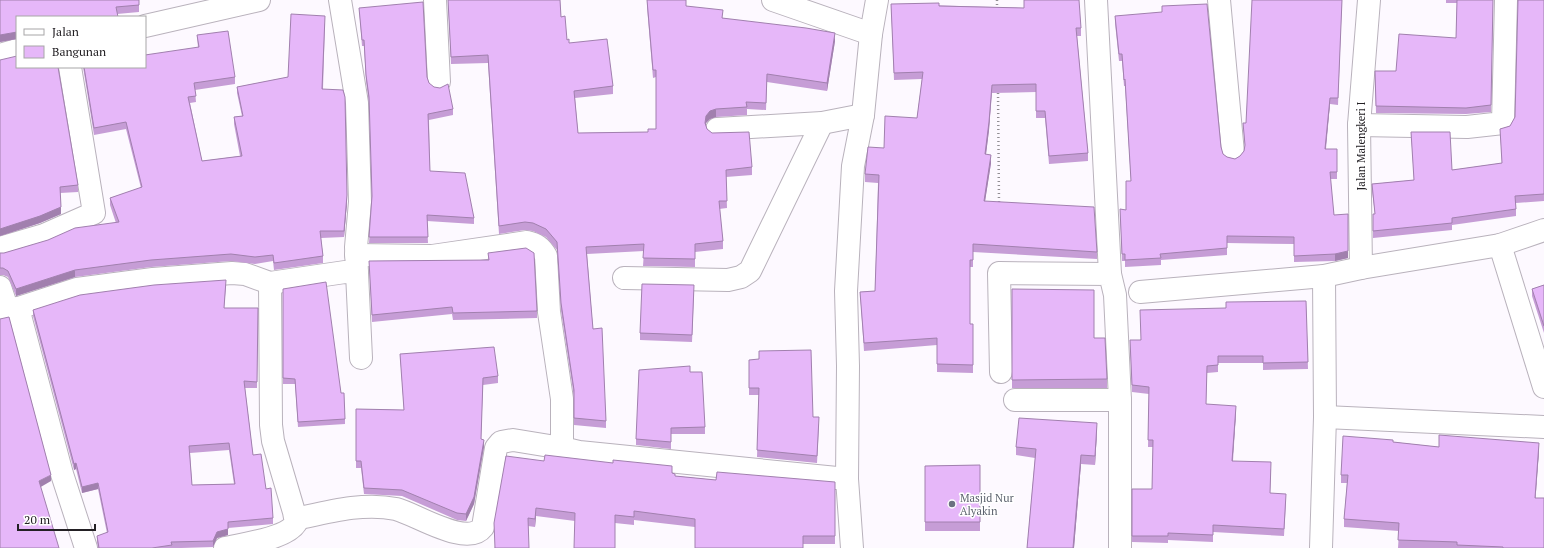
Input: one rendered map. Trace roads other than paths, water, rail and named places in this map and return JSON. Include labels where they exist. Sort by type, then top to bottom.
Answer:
[{"type":"street","points":[[146,26],[220,4],[259,0]]},
{"type":"street","points":[[340,0],[357,103],[360,202],[356,264],[361,358]]},
{"type":"street","points":[[435,0],[439,82]]},
{"type":"street","points":[[773,0],[871,34]]},
{"type":"street","points":[[852,548],[847,478],[848,366],[846,291],[853,166],[863,115],[871,34],[877,0]]},
{"type":"street","points":[[1096,0],[1110,274],[1115,295],[1120,400],[1120,548]]},
{"type":"street","points":[[1219,0],[1233,153]]},
{"type":"street","name":"Jalan Malengkeri I","points":[[1361,268],[1359,125],[1369,0]]},
{"type":"street","points":[[1359,125],[1467,127],[1503,123],[1506,0]]},
{"type":"street","points":[[0,55],[16,50]]},
{"type":"street","points":[[0,248],[22,240],[44,235],[94,213],[70,68]]},
{"type":"street","points":[[717,129],[822,124],[863,115]]},
{"type":"street","points":[[624,278],[728,280],[741,276],[750,271],[822,124]]},
{"type":"street","points":[[1140,292],[1324,276],[1361,268],[1500,245],[1544,230]]},
{"type":"street","points":[[9,311],[77,289],[153,279],[232,273],[245,274],[270,283],[345,272],[356,264],[432,256],[527,242],[542,249],[546,256],[549,312],[562,398],[562,448]]},
{"type":"street","points":[[1500,245],[1544,387]]},
{"type":"street","points":[[1001,372],[999,273],[1110,274]]},
{"type":"street","points":[[1321,548],[1326,417],[1324,276]]},
{"type":"street","points":[[225,548],[286,532],[294,525],[296,519],[273,441],[271,425],[270,283]]},
{"type":"street","points":[[0,287],[86,548]]},
{"type":"street","points":[[1015,400],[1120,400]]},
{"type":"street","points":[[1326,417],[1544,426]]},
{"type":"street","points":[[296,519],[336,510],[370,506],[396,509],[453,532],[467,535],[474,533],[483,527],[496,448],[501,442],[513,440],[579,452],[847,478]]},
{"type":"place","name":"Masjid Nur Alyakin","points":[[952,504]]}]
